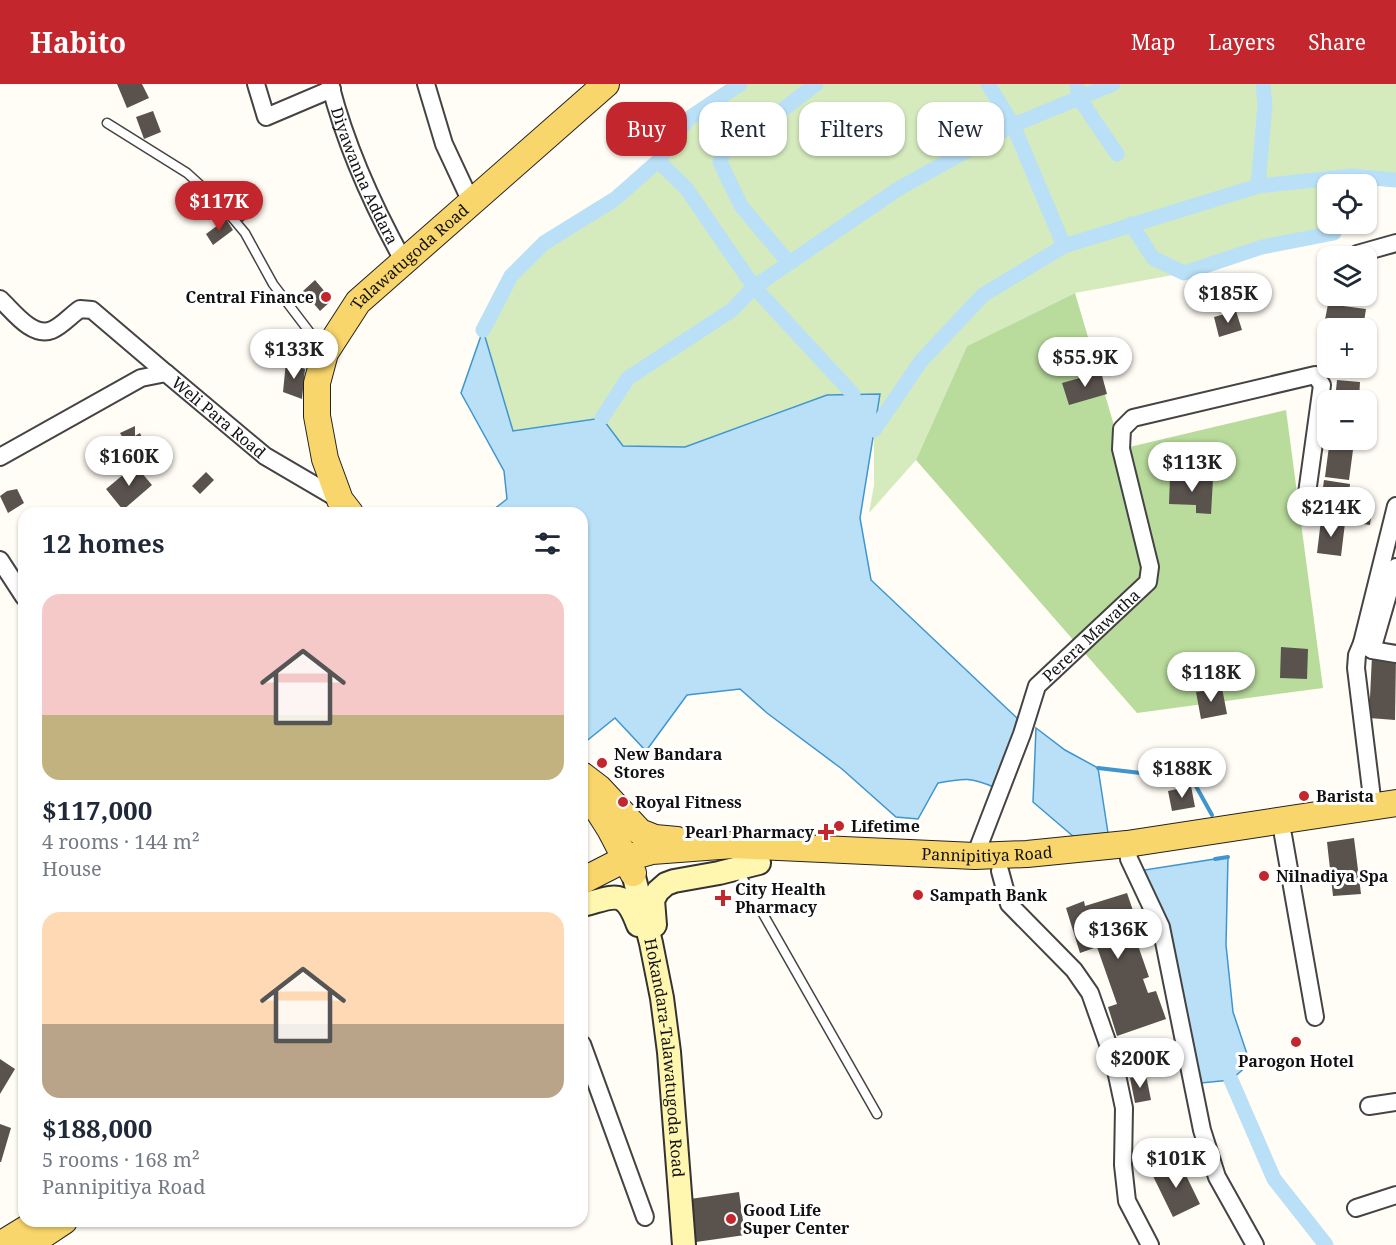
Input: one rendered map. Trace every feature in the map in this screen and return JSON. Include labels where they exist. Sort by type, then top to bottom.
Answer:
[{"type":"main road","name":"Talawatugoda Road","points":[[345,507],[325,459],[317,416],[317,383],[325,353],[358,302],[606,84]]},
{"type":"main road","points":[[588,780],[599,788],[631,824],[644,834],[738,860]]},
{"type":"main road","points":[[588,796],[630,865]]},
{"type":"main road","name":"Pannipitiya Road","points":[[588,893],[652,851],[738,860],[1000,871],[1128,851],[1384,805]]},
{"type":"main road","points":[[588,810],[598,826],[602,838],[601,847],[588,861]]},
{"type":"main road","name":"Pannipitiya Road","points":[[738,860],[733,845],[975,856],[1128,851],[1283,835],[1396,819]]},
{"type":"main road","points":[[656,968],[653,900],[658,891],[674,881],[738,860]]},
{"type":"main road","name":"Pannipitiya Road","points":[[588,879],[630,865]]},
{"type":"main road","name":"Hokandara-Talawatugoda Road","points":[[630,865],[662,998],[669,1052],[684,1245]]},
{"type":"main road","points":[[588,904],[616,897],[623,898],[628,903],[656,968]]},
{"type":"main road","points":[[0,1245],[36,1235],[52,1227]]},
{"type":"street","points":[[256,84],[266,117],[331,87]]},
{"type":"street","points":[[426,84],[444,144],[472,204]]},
{"type":"street","name":"Diyawanna Addara","points":[[331,87],[357,165],[383,224],[404,262]]},
{"type":"street","points":[[1377,248],[1396,243]]},
{"type":"street","points":[[0,299],[31,328],[45,331],[53,329],[80,309],[92,310],[165,373]]},
{"type":"street","name":"Weli Para Road","points":[[0,457],[141,378],[165,373],[265,456],[345,507]]},
{"type":"street","name":"Perera Mawatha","points":[[975,856],[1022,734],[1037,686],[1148,582],[1150,567],[1121,449],[1122,429],[1133,418],[1315,375],[1322,385],[1304,514]]},
{"type":"street","points":[[1367,646],[1396,506]]},
{"type":"street","points":[[0,560],[18,588]]},
{"type":"street","points":[[1384,805],[1356,668],[1357,655],[1367,646],[1396,567]]},
{"type":"street","points":[[1367,646],[1396,654]]},
{"type":"street","points":[[1283,835],[1315,1017]]},
{"type":"street","points":[[1128,851],[1161,927],[1202,1130],[1217,1177],[1255,1245]]},
{"type":"street","points":[[1000,871],[1009,904],[1074,970],[1090,993],[1114,1061],[1124,1108],[1123,1166],[1127,1200],[1150,1245]]},
{"type":"street","points":[[588,1060],[645,1217]]},
{"type":"street","points":[[1369,1106],[1396,1102]]},
{"type":"street","points":[[1356,1208],[1396,1195]]},
{"type":"lane","points":[[107,123],[187,173],[219,202],[245,233],[273,284],[325,353]]},
{"type":"lane","points":[[738,860],[878,1114]]},
{"type":"green space","points":[[740,84],[1396,84],[1396,185],[1377,185],[1377,174],[1317,174],[1317,234],[1329,234],[1262,247],[1184,273],[1075,293],[967,346],[916,460],[869,513],[874,485],[874,430],[880,394],[827,395],[685,447],[623,446],[602,418],[513,431],[483,330],[511,276],[544,243],[615,199],[662,156],[687,156],[687,120],[699,112],[699,156],[787,156],[787,102],[713,102]]},
{"type":"green space","points":[[1075,293],[1121,449],[1286,410],[1323,688],[1137,713],[916,460],[967,346]]},
{"type":"water","points":[[483,330],[513,431],[602,418],[623,446],[685,447],[827,395],[880,394],[860,518],[871,580],[1018,719],[996,788],[967,780],[938,783],[918,819],[896,817],[842,769],[767,713],[740,689],[687,695],[646,751],[615,718],[588,740],[588,507],[497,507],[507,499],[504,471],[461,393]]},
{"type":"water","points":[[1036,728],[1065,750],[1098,768],[1108,833],[1074,837],[1033,802]]},
{"type":"water","points":[[1228,857],[1226,945],[1233,1012],[1250,1063],[1231,1080],[1201,1083],[1167,932],[1138,871]]},
{"type":"building","points":[[117,84],[142,84],[149,98],[127,108]]},
{"type":"building","points":[[153,111],[161,132],[144,139],[136,117]]},
{"type":"building","points":[[254,198],[261,208],[241,223],[234,213]]},
{"type":"building","points":[[226,219],[233,230],[213,245],[206,234]]},
{"type":"building","points":[[315,280],[332,300],[320,311],[303,291]]},
{"type":"building","points":[[1328,306],[1366,309],[1365,318],[1325,318]]},
{"type":"building","points":[[1236,311],[1242,330],[1219,337],[1214,317]]},
{"type":"building","points":[[286,362],[305,369],[302,399],[283,392]]},
{"type":"building","points":[[1101,372],[1107,394],[1069,405],[1062,383]]},
{"type":"building","points":[[1337,380],[1360,382],[1360,390],[1336,390]]},
{"type":"building","points":[[135,426],[135,436],[140,433],[143,440],[129,449],[120,433]]},
{"type":"building","points":[[1328,450],[1353,450],[1349,480],[1325,477]]},
{"type":"building","points":[[135,465],[152,485],[126,507],[121,507],[106,489]]},
{"type":"building","points":[[206,472],[214,480],[200,494],[192,486]]},
{"type":"building","points":[[1170,477],[1213,479],[1211,514],[1196,513],[1196,505],[1169,504]]},
{"type":"building","points":[[1324,480],[1350,484],[1347,513],[1320,510]]},
{"type":"building","points":[[17,489],[24,503],[8,513],[0,496],[7,491]]},
{"type":"building","points":[[1358,499],[1373,501],[1370,525],[1356,523]]},
{"type":"building","points":[[1321,520],[1345,523],[1341,556],[1317,553]]},
{"type":"building","points":[[1281,647],[1308,649],[1307,679],[1280,678]]},
{"type":"building","points":[[1372,656],[1396,657],[1395,720],[1369,718]]},
{"type":"building","points":[[1222,688],[1227,714],[1201,719],[1196,692]]},
{"type":"building","points":[[1191,786],[1195,807],[1172,811],[1168,791]]},
{"type":"building","points":[[1354,838],[1361,894],[1333,896],[1327,842]]},
{"type":"building","points":[[1127,893],[1140,931],[1134,934],[1149,977],[1143,979],[1148,993],[1156,991],[1166,1019],[1117,1036],[1108,1007],[1117,1004],[1097,947],[1080,953],[1066,908],[1084,901],[1085,906]]},
{"type":"building","points":[[0,1059],[15,1069],[0,1094]]},
{"type":"building","points":[[1146,1075],[1151,1100],[1135,1103],[1130,1078]]},
{"type":"building","points":[[0,1124],[11,1128],[1,1162],[0,1162]]},
{"type":"building","points":[[1179,1161],[1200,1204],[1173,1217],[1152,1174]]},
{"type":"building","points":[[739,1192],[745,1235],[696,1242],[690,1199]]},
{"type":"waterway","points":[[658,161],[688,119],[740,84]]},
{"type":"waterway","points":[[789,263],[741,206],[720,162],[725,146],[761,138],[772,118],[816,84]]},
{"type":"waterway","points":[[988,84],[1013,125],[1064,246]]},
{"type":"waterway","points":[[1077,84],[1079,98],[1117,154]]},
{"type":"waterway","points":[[602,418],[628,378],[732,310],[754,287],[898,189],[1013,125],[1113,84]]},
{"type":"waterway","points":[[1258,186],[1265,105],[1263,84]]},
{"type":"waterway","points":[[483,330],[511,276],[544,243],[615,199],[658,161],[686,188],[754,287],[853,394]]},
{"type":"waterway","points":[[874,430],[921,361],[983,295],[1064,246],[1258,186],[1352,176],[1396,180]]},
{"type":"waterway","points":[[1131,224],[1153,258],[1184,273],[1262,247],[1329,234]]},
{"type":"waterway","points":[[1098,768],[1192,779],[1212,815]]},
{"type":"waterway","points":[[1215,859],[1228,857]]},
{"type":"waterway","points":[[1231,1080],[1274,1179],[1326,1245]]},
{"type":"place","name":"Central Finance","points":[[326,297]]},
{"type":"place","name":"New Bandara Stores","points":[[602,763]]},
{"type":"place","name":"Barista","points":[[1304,796]]},
{"type":"place","name":"Royal Fitness","points":[[623,802]]},
{"type":"place","name":"Lifetime","points":[[839,826]]},
{"type":"place","name":"Pearl Pharmacy","points":[[826,832]]},
{"type":"place","name":"Nilnadiya Spa","points":[[1264,876]]},
{"type":"place","name":"Sampath Bank","points":[[918,895]]},
{"type":"place","name":"City Health Pharmacy","points":[[723,898]]},
{"type":"place","name":"Parogon Hotel","points":[[1296,1042]]},
{"type":"place","name":"Good Life Super Center","points":[[731,1219]]}]
